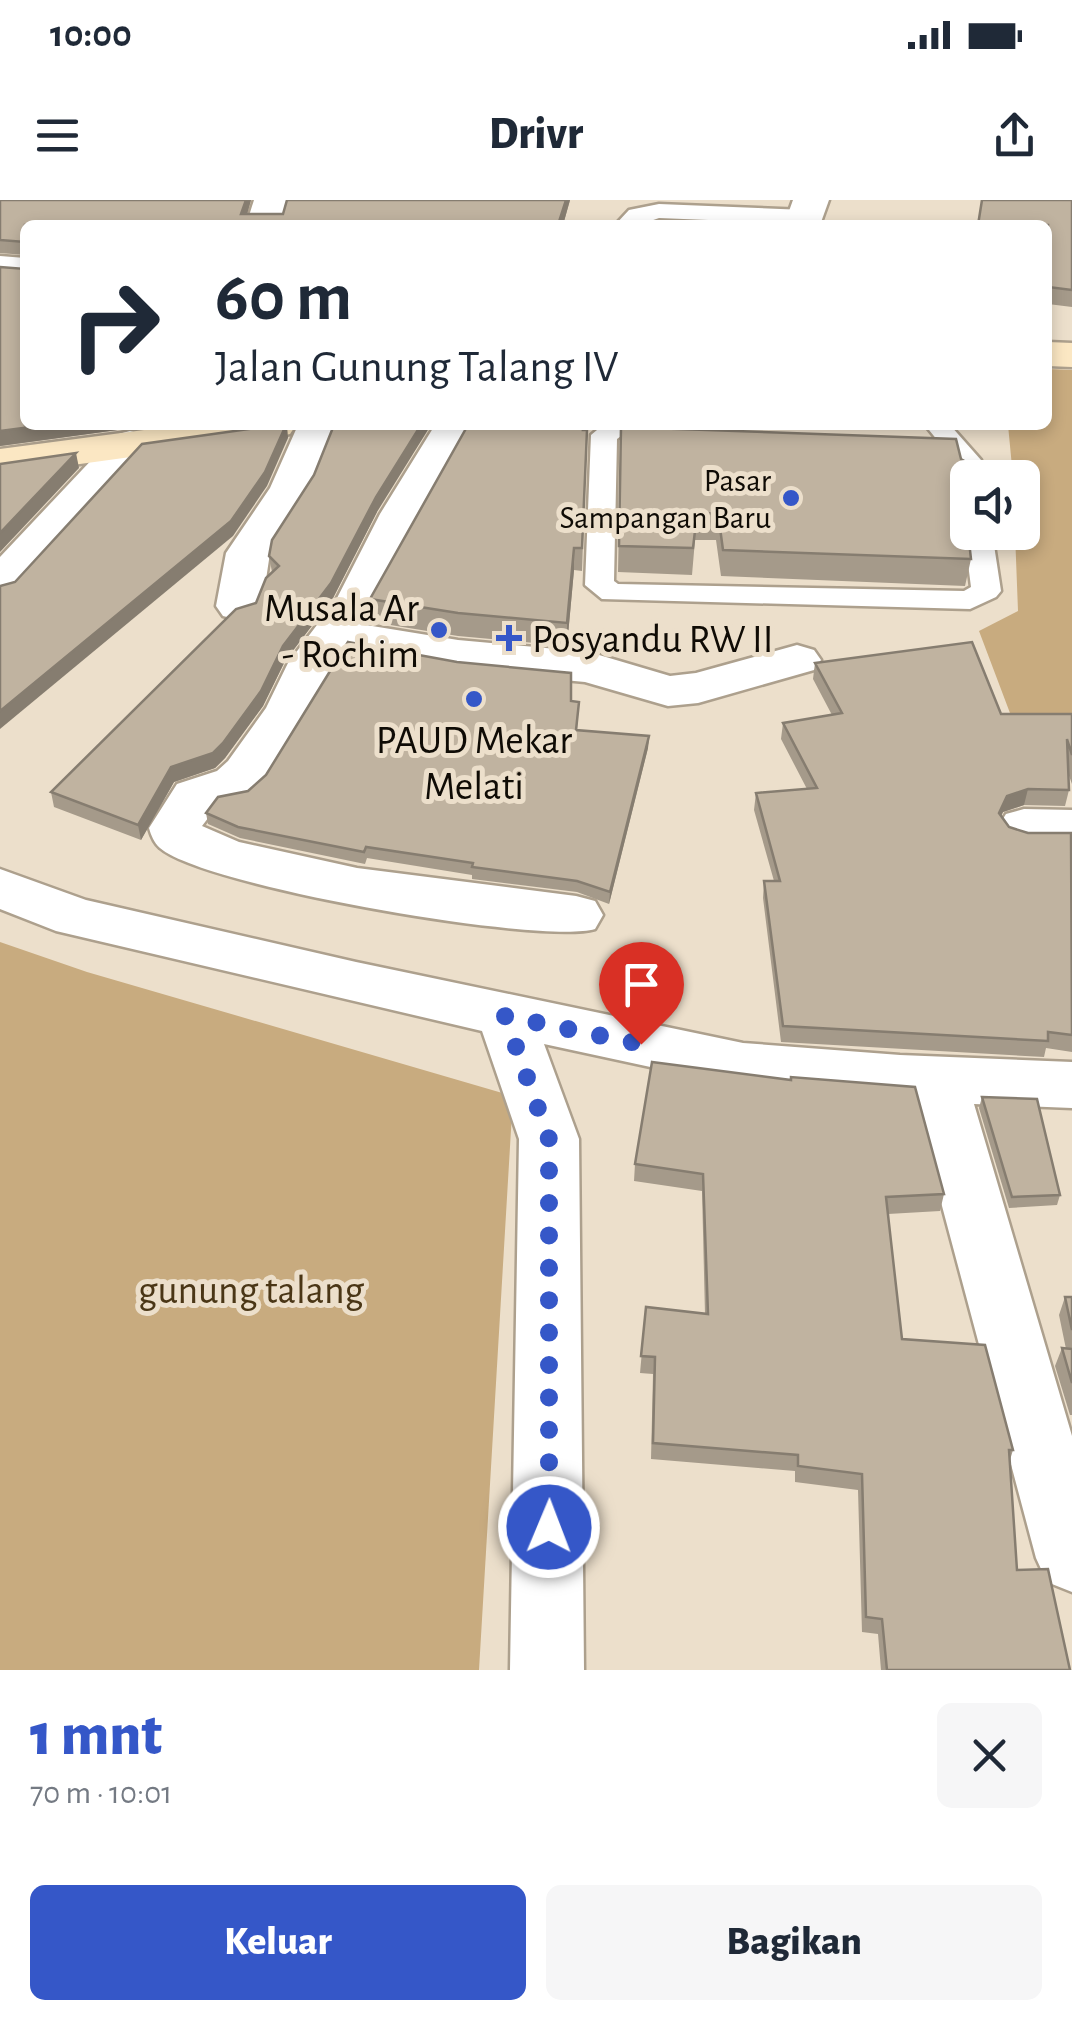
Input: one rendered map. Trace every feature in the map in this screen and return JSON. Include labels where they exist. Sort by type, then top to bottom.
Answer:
[{"type":"main road","points":[[0,462],[237,430]]},
{"type":"street","points":[[239,606],[248,553],[291,488],[317,430]]},
{"type":"street","points":[[453,430],[402,514],[358,603],[238,784],[198,792],[175,828],[176,834],[214,854],[365,890],[478,907],[576,915]]},
{"type":"street","points":[[0,584],[130,444]]},
{"type":"street","points":[[335,634],[458,655],[588,667],[668,692],[698,688],[798,660]]},
{"type":"street","points":[[0,888],[74,916],[505,1016],[743,1065],[938,1080],[1072,1085]]},
{"type":"street","points":[[505,1016],[549,1139],[552,1332],[547,1670]]},
{"type":"street","points":[[938,1080],[1072,1558]]},
{"type":"lane","points":[[631,220],[636,215],[658,211],[806,214]]},
{"type":"lane","points":[[613,430],[604,435],[599,585],[612,593],[970,600],[986,591],[980,550]]},
{"type":"lane","points":[[941,430],[968,460]]},
{"type":"green space","points":[[1052,369],[1072,370],[1072,715],[1013,721],[979,631],[1018,611],[1016,550],[1040,550],[1040,460],[1011,460],[1008,430],[1052,430]]},
{"type":"green space","name":"gunung talang","points":[[0,942],[87,972],[513,1096],[479,1670],[0,1670]]},
{"type":"building","points":[[0,200],[246,200],[241,214],[283,214],[287,200],[566,200],[560,220],[20,220],[20,242],[0,240]]},
{"type":"building","points":[[982,200],[1072,200],[1072,290],[1052,288],[1052,220],[979,220]]},
{"type":"building","points":[[0,267],[20,269],[20,428],[0,431]]},
{"type":"building","points":[[242,430],[284,430],[265,472],[231,521],[0,711],[0,586],[15,582],[142,444]]},
{"type":"building","points":[[332,430],[418,430],[376,497],[331,583],[283,646],[261,691],[213,753],[171,767],[138,825],[51,792],[236,609],[256,603],[266,578],[279,566],[269,556],[272,540],[314,475]]},
{"type":"building","points":[[465,430],[587,430],[582,548],[574,548],[567,623],[458,613],[370,599]]},
{"type":"building","name":"Pasar Sampangan Baru","points":[[621,430],[956,439],[963,460],[950,460],[950,550],[970,550],[971,559],[723,550],[718,513],[697,514],[693,548],[619,546]]},
{"type":"building","points":[[76,453],[0,533],[0,464]]},
{"type":"building","points":[[348,642],[457,662],[571,673],[571,701],[579,702],[576,730],[649,736],[610,892],[577,881],[472,867],[473,863],[366,847],[364,852],[238,827],[206,813],[218,797],[248,791],[266,775]]},
{"type":"building","points":[[972,642],[1001,714],[1072,714],[1072,755],[1067,739],[1069,790],[1028,789],[1007,796],[999,813],[1009,827],[1028,833],[1071,833],[1072,1035],[1048,1032],[1048,1041],[783,1026],[764,881],[780,881],[756,793],[817,788],[783,723],[842,713],[815,663]]},
{"type":"building","points":[[652,1062],[791,1080],[915,1087],[944,1194],[886,1197],[902,1339],[985,1345],[1013,1450],[1009,1450],[1017,1570],[1048,1569],[1070,1670],[887,1670],[882,1619],[866,1617],[862,1474],[798,1466],[798,1455],[653,1443],[655,1357],[641,1356],[646,1307],[708,1314],[703,1174],[635,1164]]},
{"type":"building","points":[[982,1097],[1037,1099],[1060,1195],[1012,1197]]},
{"type":"building","points":[[1065,1297],[1072,1297],[1072,1330]]},
{"type":"building","points":[[1062,1348],[1072,1349],[1072,1383]]},
{"type":"place","name":"Pasar Sampangan Baru","points":[[791,498]]},
{"type":"place","name":"Musala Ar - Rochim","points":[[439,630]]},
{"type":"place","name":"Posyandu RW II","points":[[509,638]]},
{"type":"place","name":"PAUD Mekar Melati","points":[[474,699]]},
{"type":"route","points":[[549,1527],[549,1139],[505,1016],[641,1044]]}]
